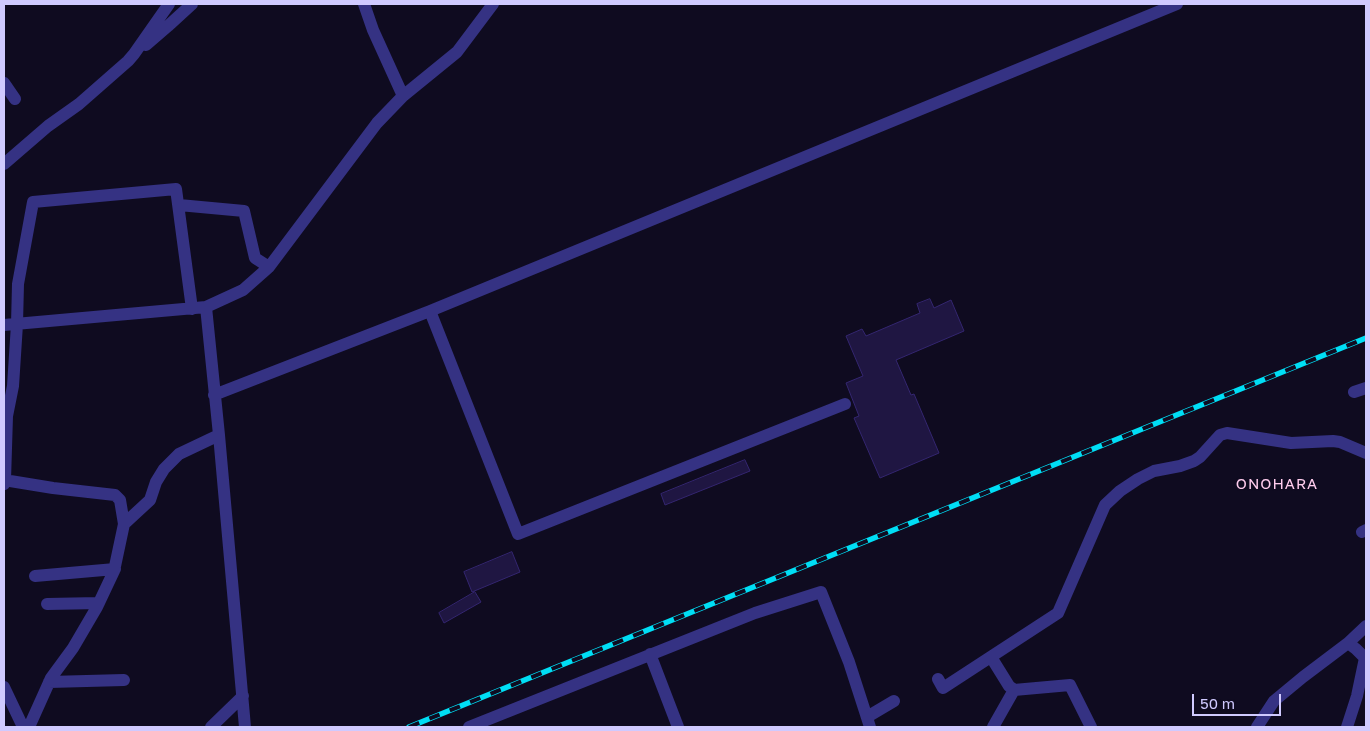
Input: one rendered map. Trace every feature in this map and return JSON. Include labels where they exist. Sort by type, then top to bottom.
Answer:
[{"type":"street","points":[[134,54],[169,4]]},
{"type":"street","points":[[4,164],[48,126],[79,104],[192,4]]},
{"type":"street","points":[[364,4],[373,30],[403,96]]},
{"type":"street","points":[[4,325],[206,307],[242,290],[269,268],[377,123],[403,96],[457,52],[493,4]]},
{"type":"street","points":[[214,395],[430,311],[1177,4]]},
{"type":"street","points":[[4,83],[15,99]]},
{"type":"street","points":[[29,727],[49,682],[73,648],[99,603],[115,569],[124,524],[120,500],[114,495],[4,481],[7,416],[13,386],[18,284],[33,202],[176,189],[192,309]]},
{"type":"street","points":[[179,205],[244,211],[256,258],[269,268]]},
{"type":"street","points":[[206,307],[245,727]]},
{"type":"street","points":[[430,311],[518,534],[845,404]]},
{"type":"street","points":[[938,679],[944,688],[1058,613],[1105,505],[1120,491],[1154,471],[1194,461],[1220,435],[1227,433],[1291,443],[1333,441],[1366,453]]},
{"type":"street","points":[[124,524],[150,500],[156,482],[179,454],[219,435]]},
{"type":"street","points":[[35,576],[115,569]]},
{"type":"street","points":[[468,727],[755,613],[821,592],[849,662],[869,722],[894,701]]},
{"type":"street","points":[[47,604],[99,603]]},
{"type":"street","points":[[1258,727],[1274,701],[1348,643],[1366,626]]},
{"type":"street","points":[[1347,727],[1357,696],[1365,658],[1348,643]]},
{"type":"street","points":[[650,654],[678,727]]},
{"type":"street","points":[[991,657],[1009,686],[1014,690],[1070,685],[1092,727]]},
{"type":"street","points":[[49,682],[124,680]]},
{"type":"street","points":[[4,687],[9,710],[23,727]]},
{"type":"street","points":[[992,727],[1014,690]]},
{"type":"street","points":[[211,727],[243,696]]},
{"type":"building","points":[[930,299],[934,308],[951,300],[964,331],[896,360],[911,395],[914,394],[939,453],[880,478],[854,418],[859,416],[846,383],[863,376],[846,336],[862,329],[866,336],[920,313],[917,304]]},
{"type":"building","points":[[745,460],[750,471],[665,505],[661,494]]},
{"type":"building","points":[[512,552],[520,572],[472,592],[464,572]]},
{"type":"building","points":[[475,592],[481,602],[444,623],[439,613]]},
{"type":"railway","points":[[409,727],[1366,338]]},
{"type":"district","name":"ONOHARA","points":[[1277,484]]}]
